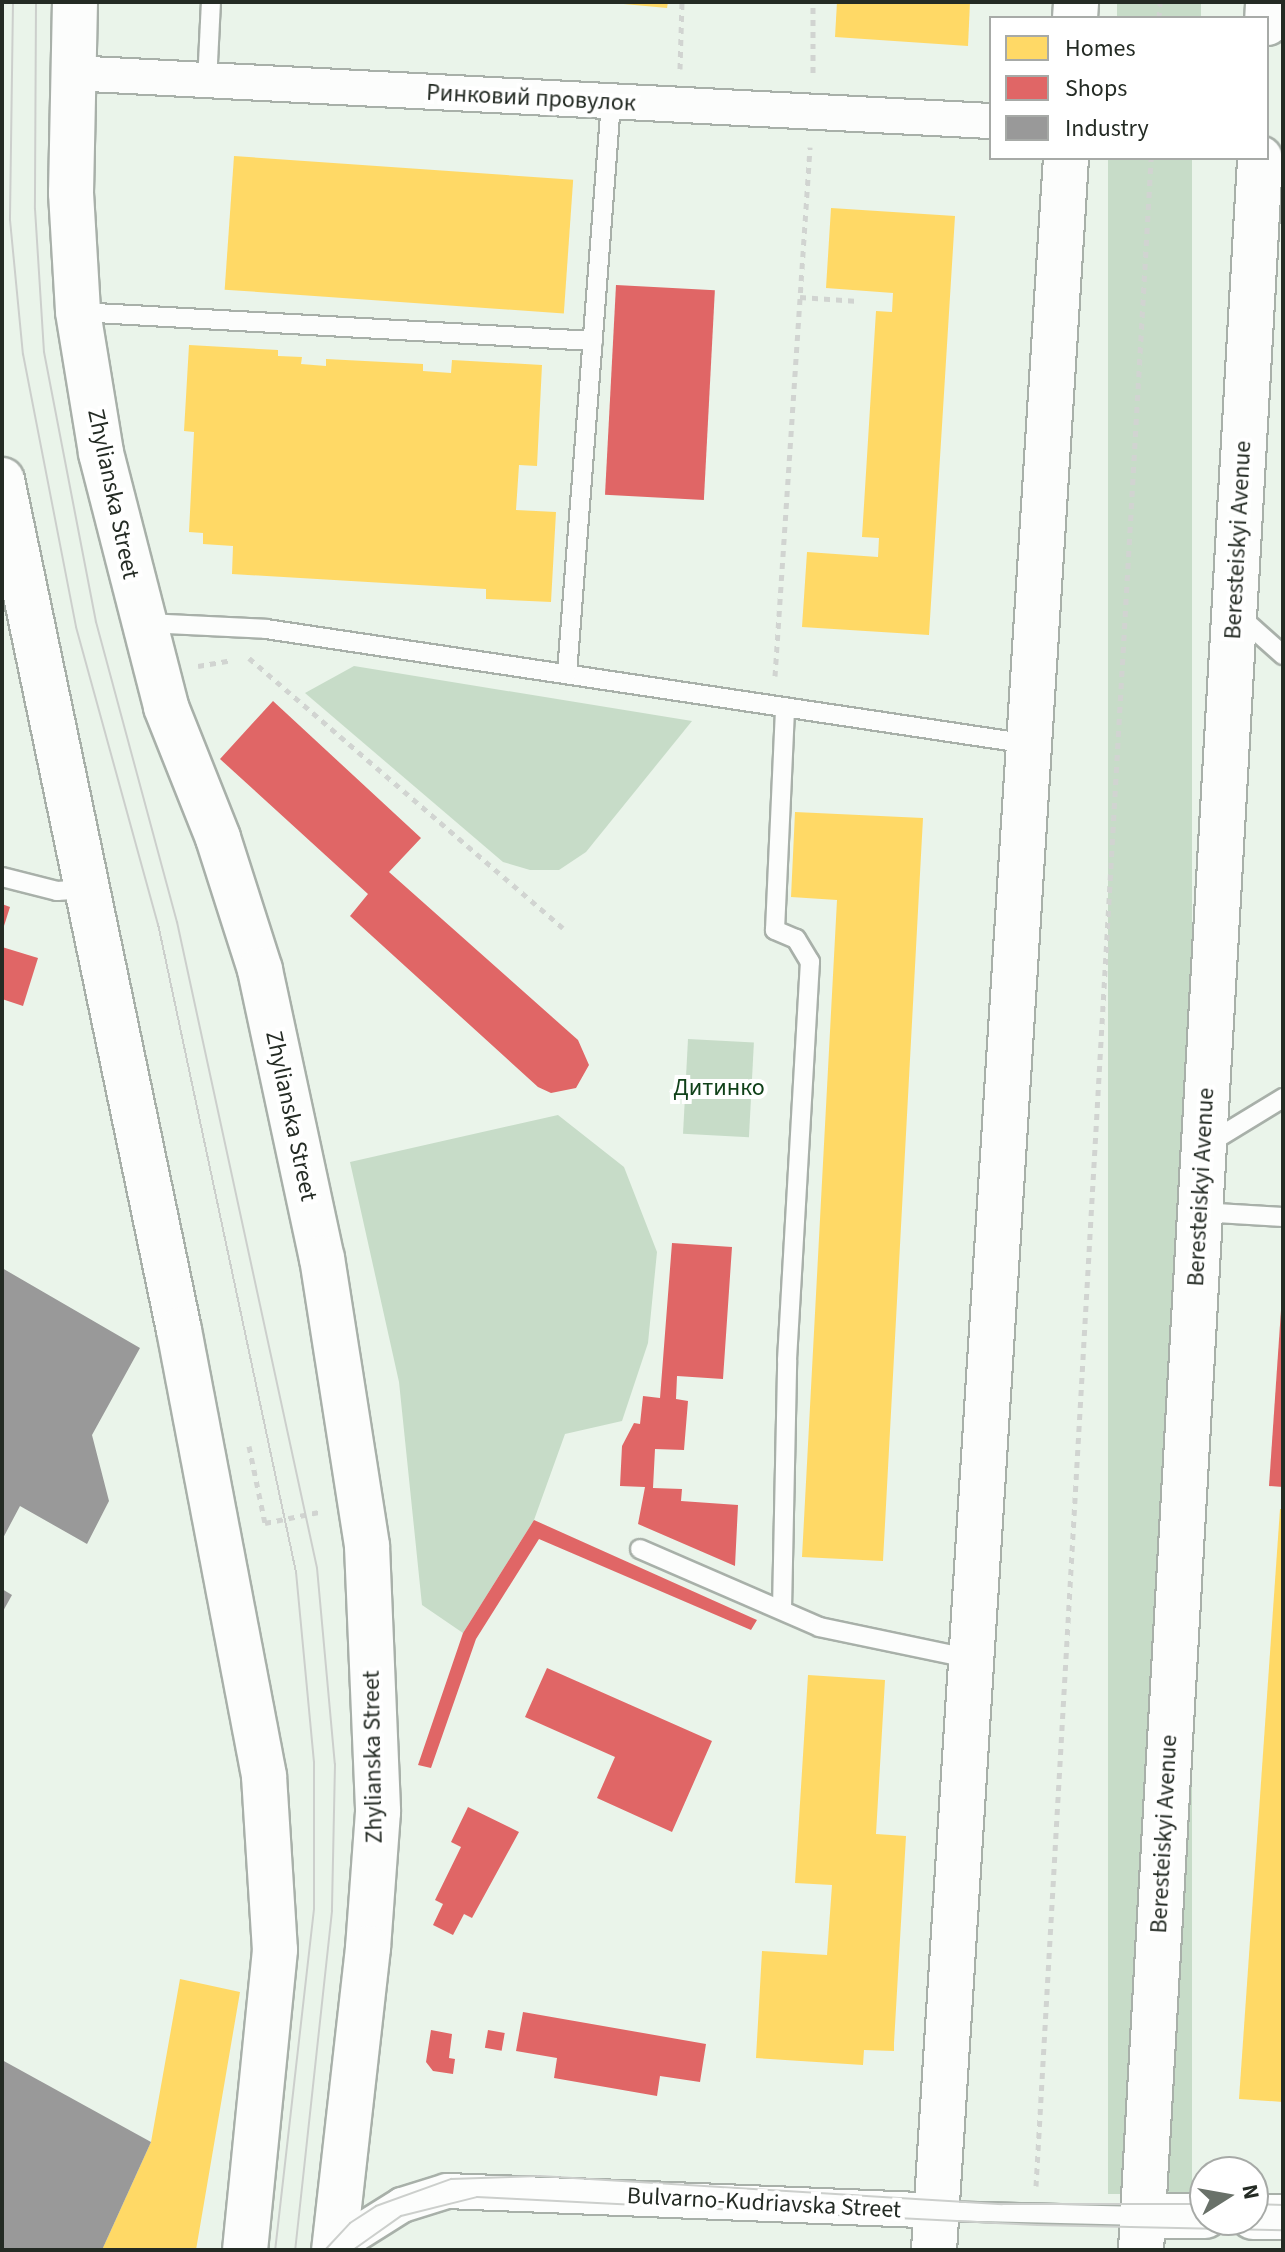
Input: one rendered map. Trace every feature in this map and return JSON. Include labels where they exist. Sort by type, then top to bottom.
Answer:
[{"type":"main road","name":"Zhylianska Street","points":[[75,2],[71,73],[78,312],[101,453],[141,623],[166,707],[218,838],[260,970],[322,1258],[367,1546],[378,1812],[368,1948],[334,2250]]},
{"type":"main road","points":[[935,2231],[1066,160]]},
{"type":"main road","name":"Beresteiskyi Avenue","points":[[1142,2233],[1260,160]]},
{"type":"main road","points":[[2,480],[253,1695],[264,1776],[275,1950],[245,2250]]},
{"type":"main road","name":"Bulvarno-Kudriavska Street","points":[[1142,2233],[1189,2220]]},
{"type":"street","name":"Ринковий провулок","points":[[71,73],[207,83],[989,121]]},
{"type":"street","name":"Bulvarno-Kudriavska Street","points":[[341,2250],[351,2237],[402,2205],[447,2191],[935,2231]]},
{"type":"lane","points":[[207,83],[211,2]]},
{"type":"lane","points":[[567,673],[611,102]]},
{"type":"lane","points":[[78,312],[593,341]]},
{"type":"lane","points":[[1234,611],[1283,655]]},
{"type":"lane","points":[[141,623],[240,625],[1029,744]]},
{"type":"lane","points":[[779,706],[775,930],[796,939],[810,962],[787,1360],[782,1609]]},
{"type":"lane","points":[[2,877],[57,891],[87,889]]},
{"type":"lane","points":[[1204,1147],[1283,1098]]},
{"type":"lane","points":[[1200,1212],[1283,1217]]},
{"type":"lane","points":[[640,1549],[819,1627],[972,1659]]},
{"type":"lane","name":"Bulvarno-Kudriavska Street","points":[[935,2231],[1035,2214],[1142,2233]]},
{"type":"path","points":[[679,106],[682,2]]},
{"type":"path","points":[[779,706],[812,112],[813,2]]},
{"type":"path","points":[[1035,2214],[1151,160]]},
{"type":"path","points":[[800,297],[858,301]]},
{"type":"path","points":[[186,668],[249,658],[563,928]]},
{"type":"path","points":[[246,1433],[265,1523],[335,1509]]},
{"type":"green space","points":[[1117,2],[1201,2],[1201,16],[1117,16]]},
{"type":"green space","points":[[1108,160],[1192,160],[1192,2156],[1189,2156],[1189,2194],[1108,2194]]},
{"type":"green space","points":[[354,666],[692,721],[586,852],[559,870],[530,870],[503,862],[305,693]]},
{"type":"green space","name":"Дитинко","points":[[688,1039],[754,1042],[749,1137],[683,1134]]},
{"type":"green space","points":[[558,1115],[624,1167],[657,1252],[648,1343],[622,1421],[565,1434],[534,1520],[463,1633],[422,1605],[399,1382],[350,1162]]},
{"type":"building: Homes","points":[[602,2],[668,2],[667,8]]},
{"type":"building: Homes","points":[[837,2],[970,2],[968,46],[835,37]]},
{"type":"building: Homes","points":[[234,156],[573,180],[564,313],[225,290]]},
{"type":"building: Homes","points":[[831,208],[955,216],[929,635],[802,627],[807,552],[878,557],[879,538],[862,537],[876,311],[892,312],[893,293],[826,288]]},
{"type":"building: Homes","points":[[189,345],[278,350],[278,356],[302,357],[301,364],[326,366],[326,359],[423,364],[423,371],[451,373],[452,360],[542,365],[537,466],[519,465],[516,510],[556,512],[551,602],[486,599],[486,589],[232,574],[233,546],[203,544],[203,533],[189,532],[194,432],[184,431]]},
{"type":"building: Homes","points":[[795,812],[923,818],[883,1561],[802,1557],[837,900],[791,897]]},
{"type":"building: Homes","points":[[1280,1509],[1283,1509],[1283,2102],[1239,2099]]},
{"type":"building: Homes","points":[[808,1675],[885,1680],[876,1834],[906,1836],[894,2051],[864,2050],[863,2065],[756,2058],[762,1951],[827,1955],[832,1885],[795,1883]]},
{"type":"building: Homes","points":[[180,1979],[240,1992],[196,2250],[102,2250],[151,2142]]},
{"type":"building: Shops","points":[[616,285],[715,290],[704,500],[605,495]]},
{"type":"building: Shops","points":[[273,701],[421,838],[389,872],[578,1040],[589,1065],[576,1088],[551,1093],[538,1087],[350,916],[368,894],[220,759]]},
{"type":"building: Shops","points":[[2,904],[10,907],[3,929],[2,929]]},
{"type":"building: Shops","points":[[2,947],[38,958],[23,1006],[2,999]]},
{"type":"building: Shops","points":[[672,1243],[732,1247],[723,1379],[677,1376],[676,1399],[688,1401],[684,1450],[655,1449],[653,1488],[682,1489],[681,1501],[738,1505],[735,1566],[638,1524],[645,1487],[620,1486],[622,1446],[634,1423],[640,1424],[643,1396],[660,1398]]},
{"type":"building: Shops","points":[[1283,1310],[1283,1487],[1269,1486]]},
{"type":"building: Shops","points":[[534,1520],[757,1620],[751,1630],[539,1539],[476,1639],[431,1768],[418,1765],[463,1633]]},
{"type":"building: Shops","points":[[547,1668],[712,1741],[672,1832],[597,1798],[615,1757],[525,1717]]},
{"type":"building: Shops","points":[[468,1807],[519,1832],[472,1918],[464,1914],[453,1935],[433,1925],[443,1904],[435,1900],[461,1847],[451,1842]]},
{"type":"building: Shops","points":[[523,2012],[706,2044],[700,2082],[660,2076],[657,2096],[554,2078],[557,2058],[516,2051]]},
{"type":"building: Shops","points":[[431,2030],[452,2034],[449,2058],[455,2059],[453,2074],[433,2071],[426,2062]]},
{"type":"building: Shops","points":[[488,2030],[505,2033],[502,2051],[485,2048]]},
{"type":"building: Industry","points":[[2,1268],[140,1348],[92,1435],[109,1501],[87,1544],[20,1506],[2,1540]]},
{"type":"building: Industry","points":[[2,1589],[12,1595],[2,1613]]},
{"type":"building: Industry","points":[[2,2060],[151,2142],[102,2250],[2,2250]]},
{"type":"tram line","points":[[13,2],[10,220],[23,354],[76,627],[158,924],[296,1572],[314,1762],[314,1909],[275,2250]]},
{"type":"tram line","points":[[36,2],[35,209],[44,352],[96,622],[177,922],[317,1568],[335,1764],[332,1911],[295,2250]]},
{"type":"tram line","points":[[325,2250],[350,2223],[376,2206],[451,2179],[540,2176],[1002,2204],[1189,2204]]},
{"type":"tram line","points":[[353,2250],[401,2216],[477,2197],[1037,2225],[1283,2230]]},
{"type":"tram line","points":[[1269,2205],[1283,2205]]}]
